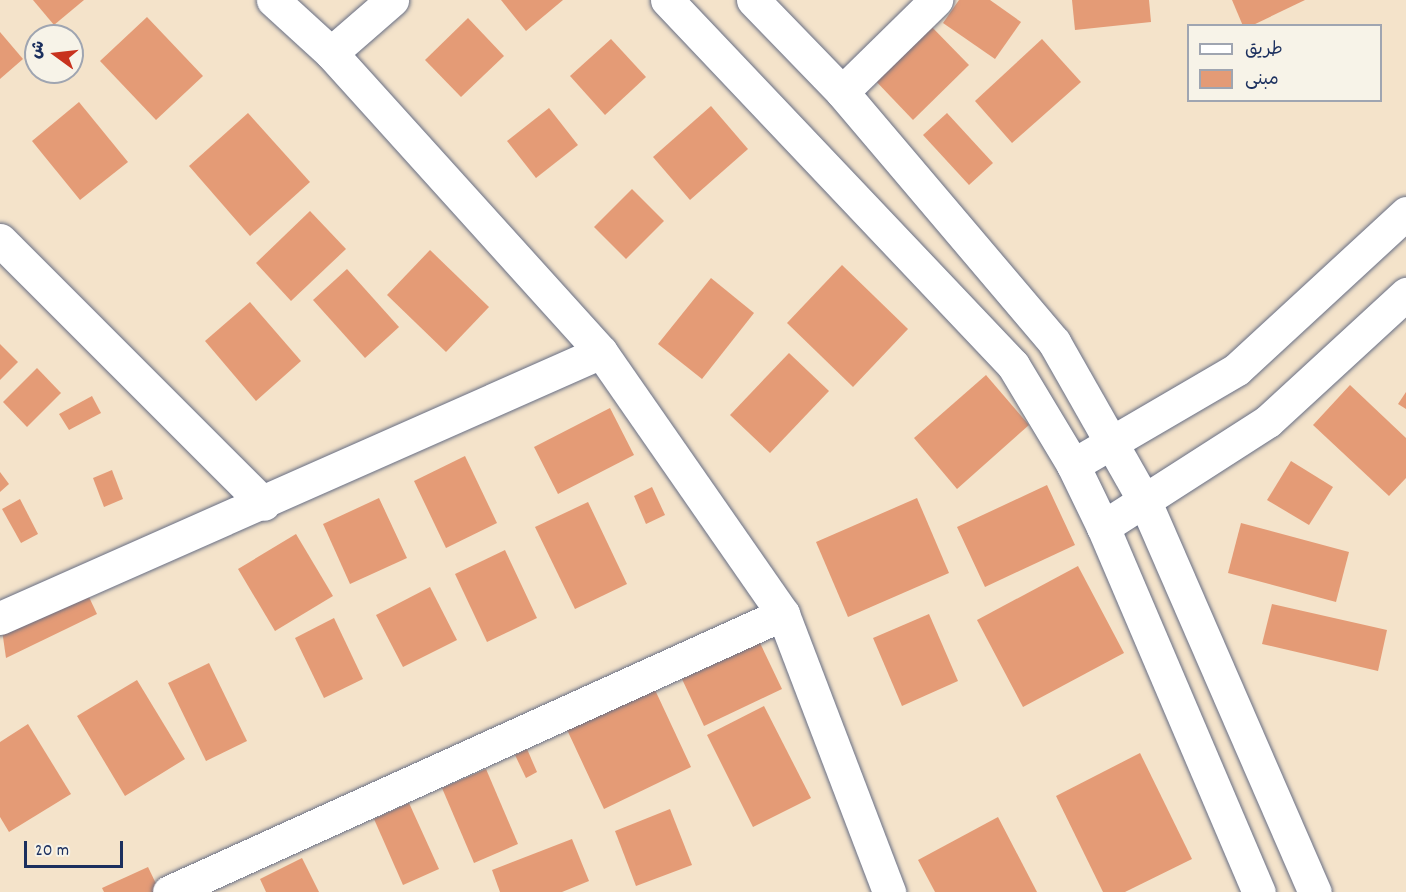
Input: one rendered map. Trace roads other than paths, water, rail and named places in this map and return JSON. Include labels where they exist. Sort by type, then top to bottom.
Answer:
[{"type":"street","points":[[273,0],[331,53],[601,352],[783,614],[889,892]]},
{"type":"street","points":[[331,53],[392,0]]},
{"type":"street","points":[[667,0],[1013,365],[1073,465],[1103,527],[1259,892]]},
{"type":"street","points":[[753,0],[842,92],[1054,342],[1115,442],[1146,504],[1315,892]]},
{"type":"street","points":[[842,92],[936,0]]},
{"type":"street","points":[[1073,465],[1237,369],[1406,213]]},
{"type":"street","points":[[0,240],[264,504]]},
{"type":"street","points":[[1103,527],[1146,504],[1268,421],[1406,294]]},
{"type":"street","points":[[0,618],[264,504],[601,352]]},
{"type":"street","points":[[169,892],[783,614]]}]
